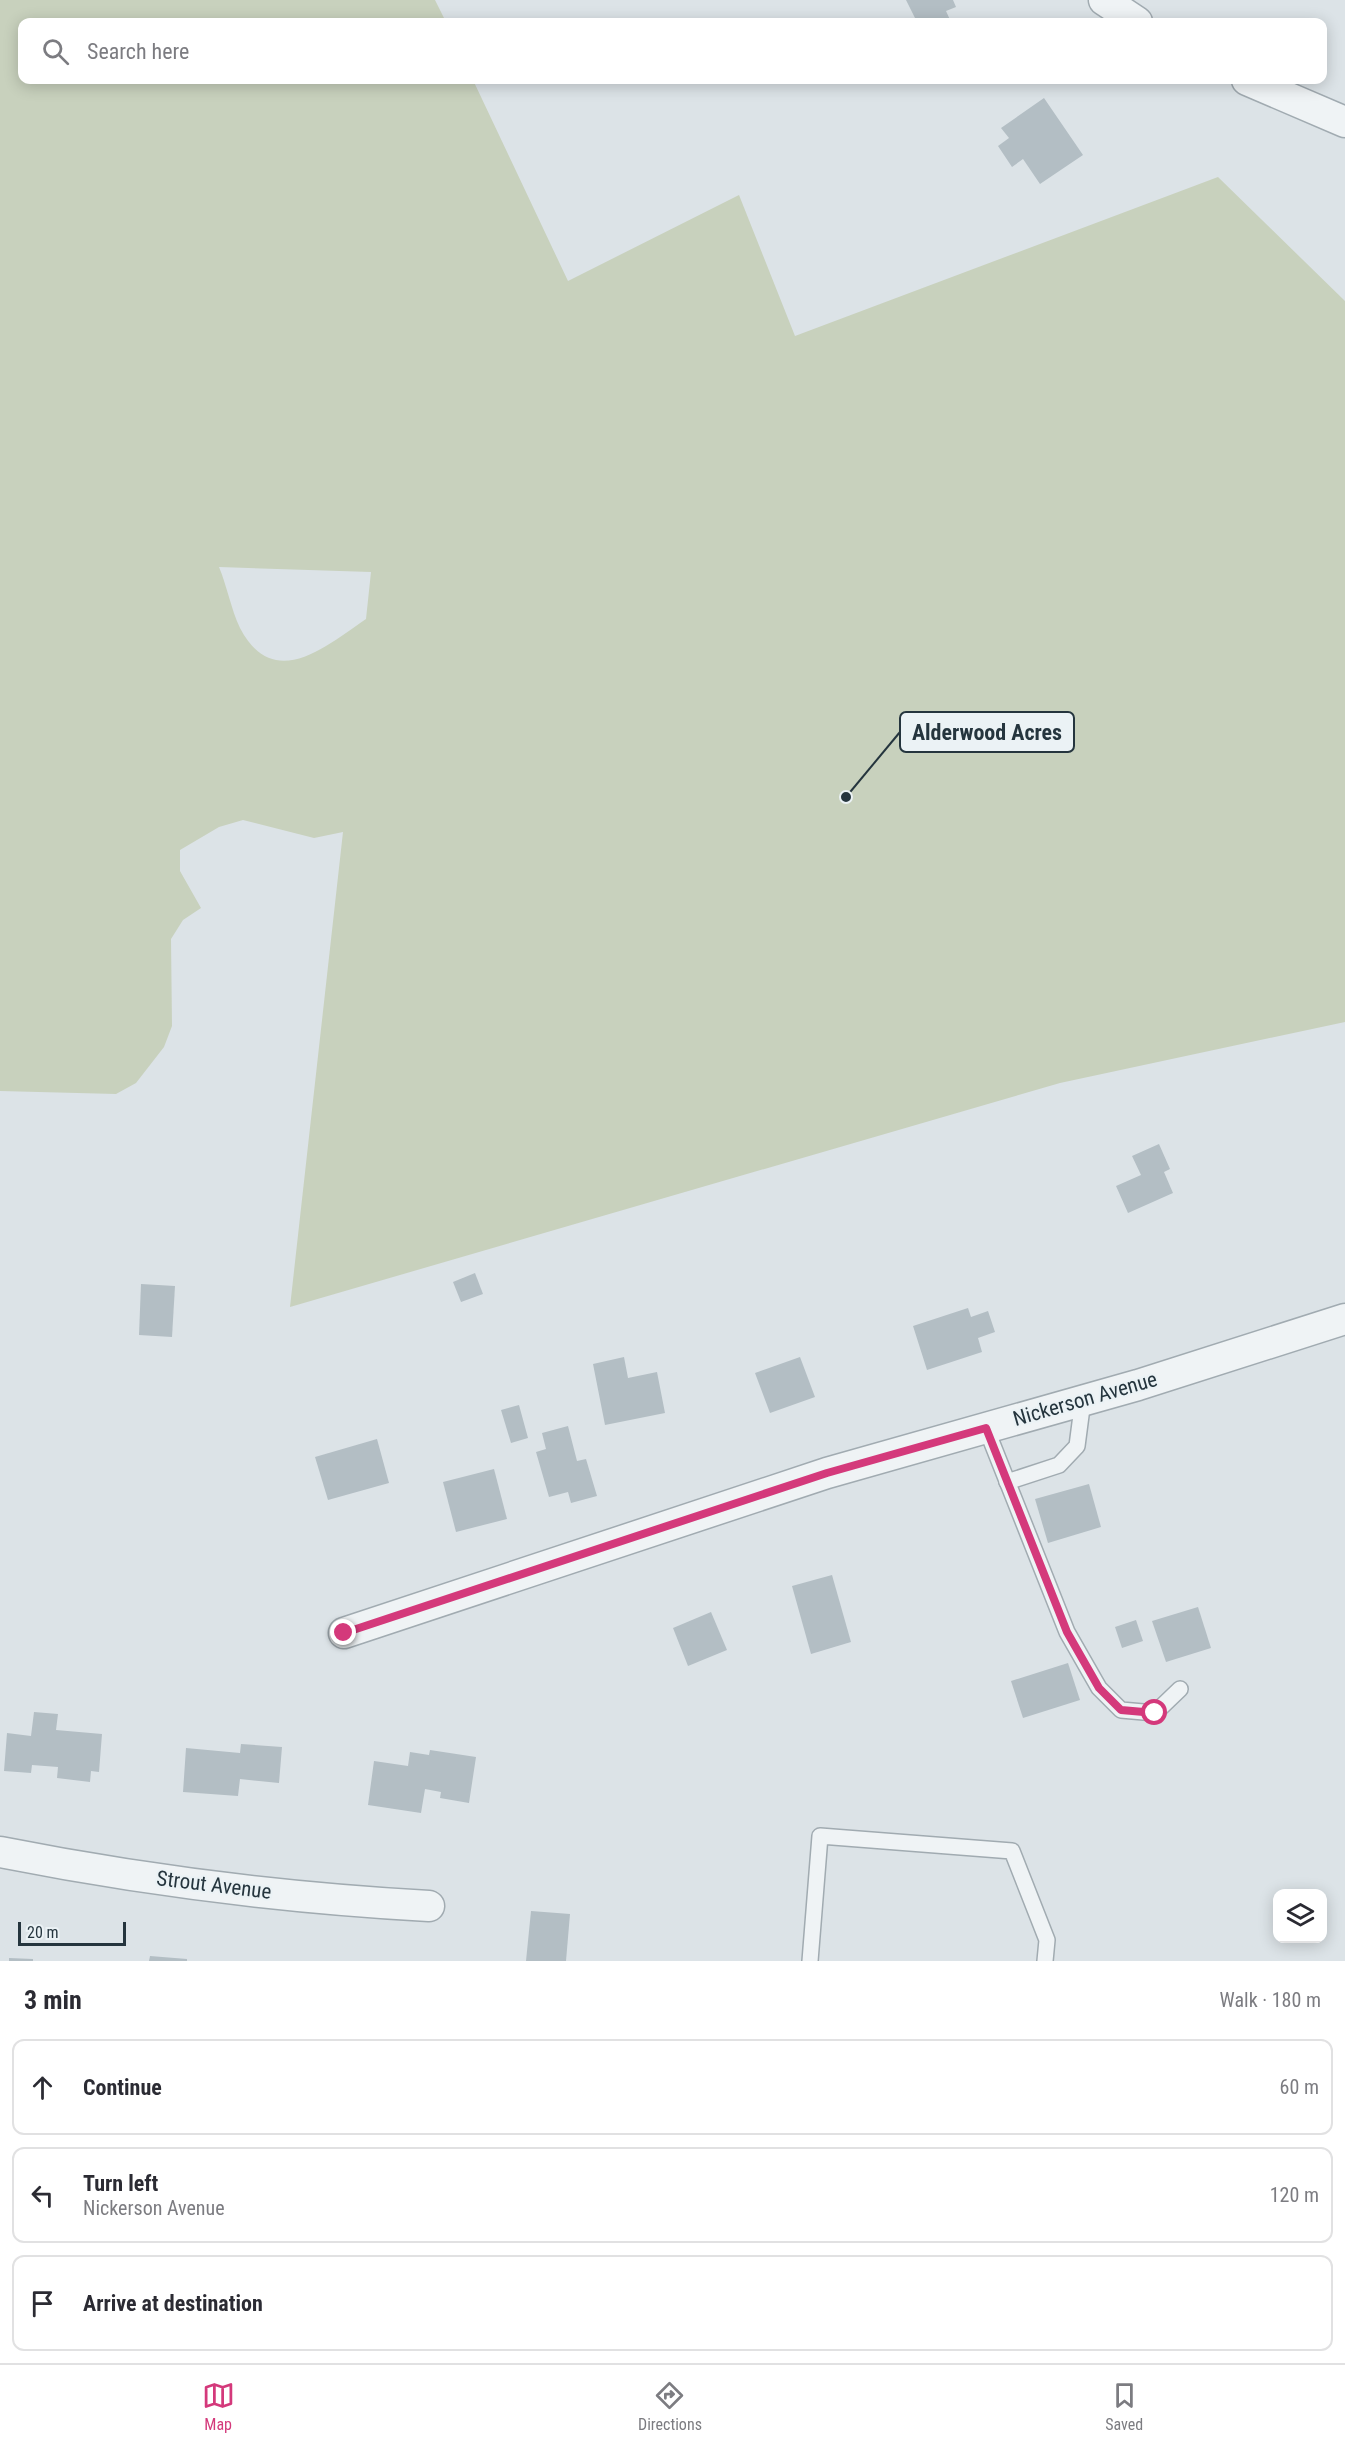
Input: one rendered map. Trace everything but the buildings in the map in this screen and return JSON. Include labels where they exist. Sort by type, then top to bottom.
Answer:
[{"type":"street","points":[[1104,0],[1131,18]]},
{"type":"street","points":[[1256,84],[1345,122]]},
{"type":"street","name":"Nickerson Avenue","points":[[344,1633],[827,1473],[1083,1401],[1345,1319]]},
{"type":"street","name":"Strout Avenue","points":[[0,1852],[130,1875],[357,1902],[429,1906]]},
{"type":"lane","points":[[1007,1482],[1059,1466],[1077,1446],[1083,1401]]},
{"type":"lane","points":[[986,1428],[1067,1632],[1099,1688],[1121,1710],[1155,1713],[1180,1689]]},
{"type":"lane","points":[[810,1961],[820,1836],[1012,1851],[1047,1940],[1045,1961]]},
{"type":"green space","points":[[0,0],[435,0],[444,18],[18,18],[18,84],[475,84],[568,281],[739,195],[795,336],[1218,177],[1345,301],[1345,1022],[1060,1083],[290,1307],[343,832],[314,838],[243,820],[219,827],[180,850],[180,871],[201,908],[183,920],[171,939],[172,1026],[164,1047],[136,1083],[116,1094],[0,1091]],"holes":[[[219,567],[371,572],[366,619],[318,651],[301,658],[284,661],[268,658],[254,647],[240,628]]]},
{"type":"place","name":"Alderwood Acres","points":[[846,797]]},
{"type":"route","points":[[344,1633],[827,1473],[986,1428],[1067,1632],[1099,1688],[1121,1710],[1155,1713]]}]
